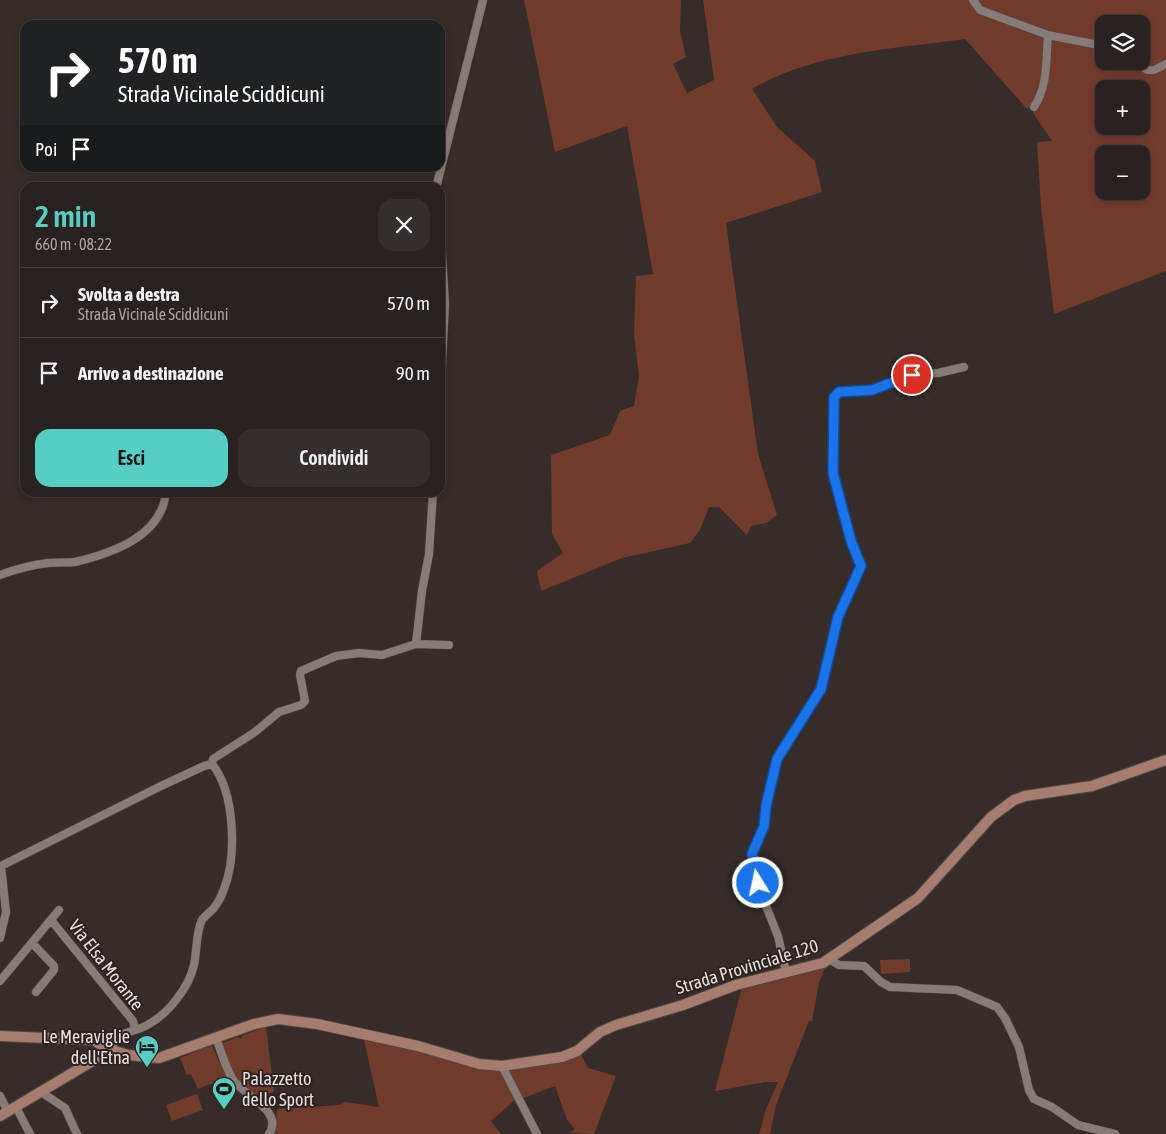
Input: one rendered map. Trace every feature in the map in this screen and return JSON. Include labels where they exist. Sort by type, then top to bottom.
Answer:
[{"type":"street","points":[[445,152],[483,0]]},
{"type":"street","points":[[973,0],[980,10],[1048,35],[1095,44]]},
{"type":"street","points":[[1034,107],[1046,73],[1048,35]]},
{"type":"street","points":[[1150,70],[1166,64]]},
{"type":"street","points":[[786,972],[778,936],[760,891],[752,854],[764,826],[766,806],[777,759],[821,689],[838,617],[861,566],[851,541],[833,473],[834,397],[839,392],[876,389],[912,375],[938,373],[964,367]]},
{"type":"street","points":[[0,575],[18,568],[49,563],[73,562],[99,555],[136,540],[162,512],[165,497]]},
{"type":"street","points":[[416,644],[428,554],[433,497]]},
{"type":"street","points":[[212,764],[213,759],[255,732],[278,712],[300,705],[305,701],[300,675],[301,671],[336,656],[359,653],[382,655],[416,644],[449,645]]},
{"type":"street","name":"Strada Provinciale 120","points":[[109,1052],[159,1058],[267,1020],[290,1020],[421,1047],[479,1064],[502,1066],[562,1057],[577,1051],[600,1032],[616,1024],[692,1002],[736,985],[812,967],[829,959],[918,898],[991,817],[1014,800],[1100,784],[1166,760]]},
{"type":"street","points":[[0,938],[6,912],[1,866],[161,786],[212,764]]},
{"type":"street","points":[[8,1112],[109,1052],[117,1036],[147,1026],[161,1018],[186,986],[194,966],[202,920],[215,907],[231,868],[233,847],[230,834],[231,815],[221,776],[212,764]]},
{"type":"street","points":[[0,981],[59,910]]},
{"type":"street","name":"Via Elsa Morante","points":[[51,920],[133,1021],[135,1029]]},
{"type":"street","points":[[32,943],[54,966],[54,970],[36,992]]},
{"type":"street","points":[[829,959],[839,965],[864,966],[881,982],[890,987],[957,990],[997,1007],[1005,1018],[1018,1047],[1029,1090],[1034,1099],[1052,1107],[1078,1125],[1115,1134]]},
{"type":"street","points":[[0,1036],[94,1040],[109,1052]]},
{"type":"street","points":[[216,1038],[236,1084],[267,1110],[272,1128],[269,1134]]},
{"type":"street","points":[[502,1066],[537,1134]]},
{"type":"street","points":[[42,1092],[65,1108],[77,1134]]},
{"type":"street","points":[[0,1096],[8,1112],[30,1134]]},
{"type":"shaded area","points":[[524,0],[681,0],[680,31],[686,57],[673,64],[687,93],[714,80],[703,0],[969,0],[976,12],[1043,38],[1043,66],[1040,85],[1033,102],[1027,109],[965,39],[883,49],[828,60],[802,67],[752,89],[777,127],[815,161],[822,192],[726,223],[758,454],[777,515],[766,523],[751,526],[747,535],[719,507],[709,507],[700,530],[690,543],[622,558],[541,591],[537,571],[563,553],[552,534],[551,455],[610,435],[620,411],[634,406],[639,376],[634,334],[636,276],[653,274],[627,126],[555,152]]},
{"type":"shaded area","points":[[976,0],[1166,0],[1166,61],[1150,66],[1150,15],[1095,15],[1095,41],[1065,36],[983,8]]},
{"type":"shaded area","points":[[1053,39],[1095,47],[1095,70],[1142,70],[1146,73],[1166,66],[1166,271],[1054,314],[1041,207],[1037,142],[1052,141],[1033,113],[1045,87],[1050,42]]},
{"type":"shaded area","points":[[910,959],[910,972],[881,974],[880,960]]},
{"type":"shaded area","points":[[825,967],[819,983],[812,1021],[809,1021],[776,1105],[770,1134],[759,1134],[766,1109],[778,1082],[765,1082],[715,1091],[742,987],[815,971]]},
{"type":"shaded area","points":[[266,1026],[274,1092],[255,1097],[236,1081],[221,1044],[237,1037],[242,1039],[242,1036]]},
{"type":"shaded area","points":[[364,1040],[422,1050],[501,1069],[516,1099],[491,1121],[501,1134],[271,1134],[276,1126],[277,1109],[340,1105],[345,1102],[379,1107]]},
{"type":"shaded area","points":[[212,1045],[219,1062],[223,1061],[229,1077],[198,1089],[191,1074],[187,1075],[180,1058]]},
{"type":"shaded area","points":[[581,1054],[588,1068],[616,1076],[594,1134],[570,1133],[575,1129],[567,1120],[555,1086],[521,1099],[506,1069]]},
{"type":"shaded area","points":[[197,1094],[203,1110],[172,1121],[166,1105]]},
{"type":"place","name":"Le Meraviglie dell'Etna","points":[[147,1068]]},
{"type":"place","name":"Palazzetto dello Sport","points":[[224,1110]]},
{"type":"route","points":[[758,883],[752,854],[764,826],[766,806],[777,759],[821,689],[838,617],[844,600],[861,566],[851,541],[833,473],[835,457],[834,397],[839,392],[876,389],[912,375]]}]
